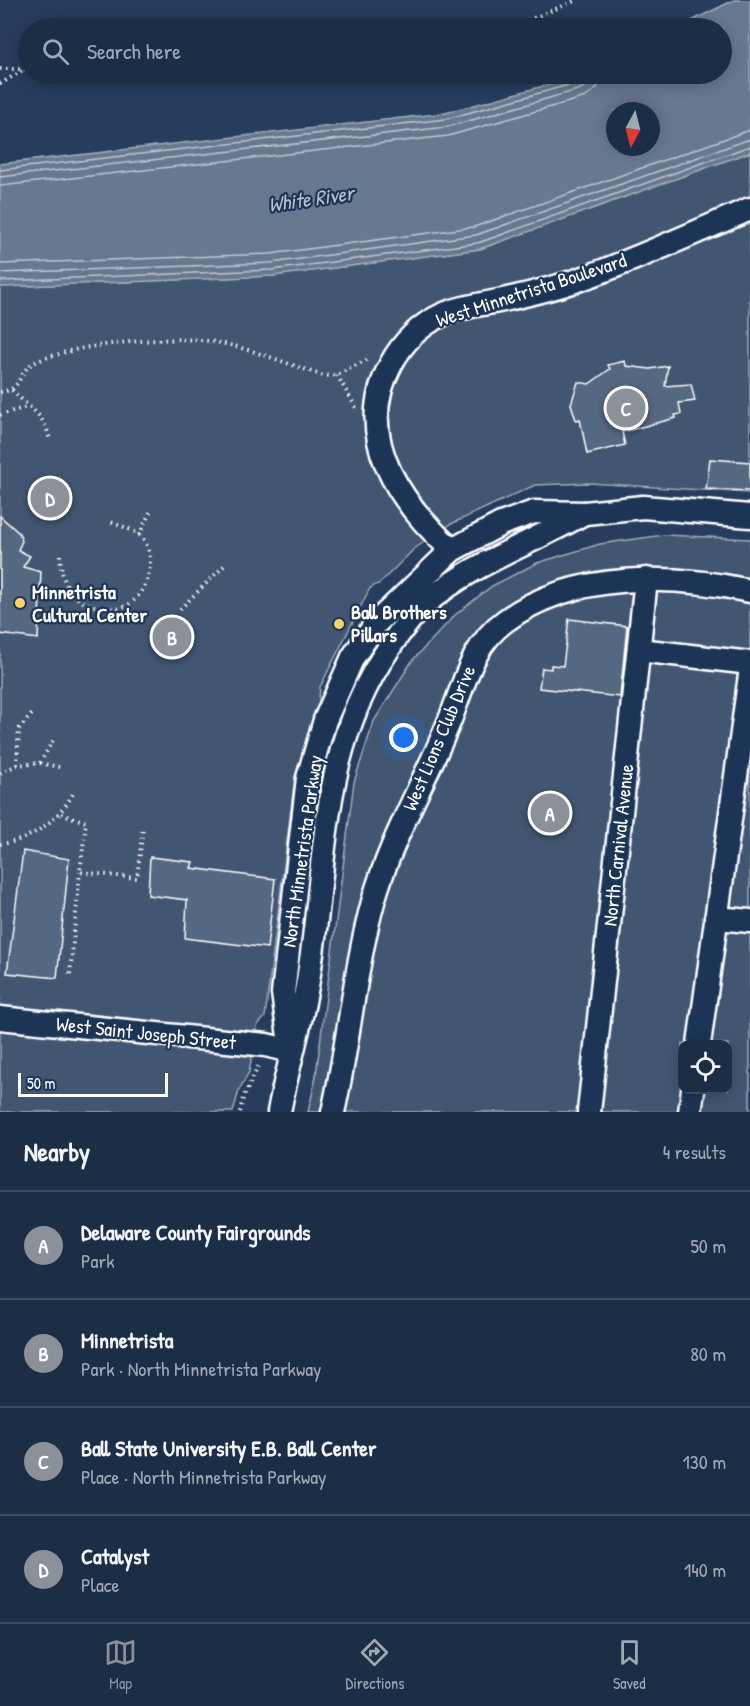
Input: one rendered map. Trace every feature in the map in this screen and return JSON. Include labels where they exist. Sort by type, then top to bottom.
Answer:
[{"type":"street","name":"West Minnetrista Boulevard","points":[[452,550],[411,507],[386,465],[377,438],[376,407],[384,377],[396,353],[423,325],[444,314],[578,280],[750,209]]},
{"type":"street","name":"North Minnetrista Parkway","points":[[291,1052],[283,993],[302,825],[316,748],[335,693],[352,657],[377,622],[452,550],[501,524],[534,512],[585,513],[643,507],[750,516]]},
{"type":"street","name":"North Minnetrista Parkway","points":[[279,1112],[291,1052],[306,996],[324,840],[335,774],[342,744],[367,679],[396,638],[426,603],[503,554],[548,534],[585,513]]},
{"type":"street","name":"West Lions Club Drive","points":[[333,1112],[363,943],[373,900],[401,827],[447,728],[479,647],[504,621],[543,600],[588,587],[646,579],[750,591]]},
{"type":"street","name":"North Carnival Avenue","points":[[589,1112],[646,579]]},
{"type":"street","points":[[639,650],[750,663]]},
{"type":"street","points":[[700,1040],[750,675]]},
{"type":"street","points":[[717,918],[750,921]]},
{"type":"street","name":"West Saint Joseph Street","points":[[0,1018],[266,1045],[291,1052]]},
{"type":"street","points":[[339,1084],[344,1112]]},
{"type":"street","points":[[690,1112],[692,1094]]},
{"type":"path","points":[[534,18],[577,0]]},
{"type":"path","points":[[0,69],[18,69]]},
{"type":"path","points":[[0,84],[18,75]]},
{"type":"path","points":[[0,392],[12,390],[29,366],[60,353],[124,343],[189,340],[232,346],[324,376],[337,375],[360,413]]},
{"type":"path","points":[[12,390],[27,407],[42,417],[50,441]]},
{"type":"path","points":[[0,415],[27,407]]},
{"type":"path","points":[[139,534],[151,510]]},
{"type":"path","points":[[60,555],[61,573],[70,594],[88,605],[110,609],[124,607],[137,595],[149,576],[150,554],[139,534],[108,521]]},
{"type":"path","points":[[180,609],[225,565]]},
{"type":"path","points":[[17,765],[19,729],[32,714]]},
{"type":"path","points":[[40,763],[55,737]]},
{"type":"path","points":[[0,773],[17,765],[40,763],[63,768]]},
{"type":"path","points":[[0,844],[11,843],[35,833],[61,814],[73,794]]},
{"type":"path","points":[[61,814],[86,822],[70,974]]},
{"type":"path","points":[[80,872],[137,878],[143,828]]},
{"type":"shaded area","points":[[750,152],[750,493],[589,483],[535,485],[451,524],[414,549],[380,583],[370,588],[320,687],[318,708],[295,776],[265,1017],[257,1026],[249,1072],[239,1090],[233,1112],[0,1112],[0,287],[272,276],[480,249]]},
{"type":"shaded area","points":[[664,535],[750,539],[750,1112],[308,1112],[315,1082],[354,782],[374,721],[412,661],[455,615],[492,586],[537,563],[600,544]]},
{"type":"water","name":"White River","points":[[734,0],[750,0],[750,152],[480,249],[273,276],[0,287],[0,164],[445,113],[551,84],[732,84],[732,18],[697,18]]},
{"type":"building","points":[[625,361],[626,366],[650,369],[668,366],[665,386],[691,384],[695,401],[679,403],[681,414],[675,415],[676,418],[622,432],[625,445],[587,454],[580,419],[576,420],[571,404],[578,382],[589,384],[610,369],[608,365]]},
{"type":"building","points":[[710,459],[750,462],[750,491],[706,489]]},
{"type":"building","name":"Minnetrista Cultural Center","points":[[0,516],[19,533],[22,541],[18,550],[30,556],[23,567],[41,572],[38,639],[0,634]]},
{"type":"building","points":[[569,619],[627,626],[620,697],[539,688],[542,668],[551,669],[551,665],[563,666]]},
{"type":"building","points":[[23,851],[69,859],[57,978],[7,973]]},
{"type":"building","points":[[150,857],[193,862],[191,868],[275,879],[267,948],[185,938],[187,900],[148,895]]},
{"type":"place","name":"Ball State University E.B. Ball Center","points":[[626,408]]},
{"type":"place","name":"Catalyst","points":[[50,498]]},
{"type":"place","name":"Minnetrista Cultural Center","points":[[20,603]]},
{"type":"place","name":"Ball Brothers Pillars","points":[[339,624]]},
{"type":"place","name":"Minnetrista","points":[[172,637]]},
{"type":"place","name":"Delaware County Fairgrounds","points":[[550,813]]}]
